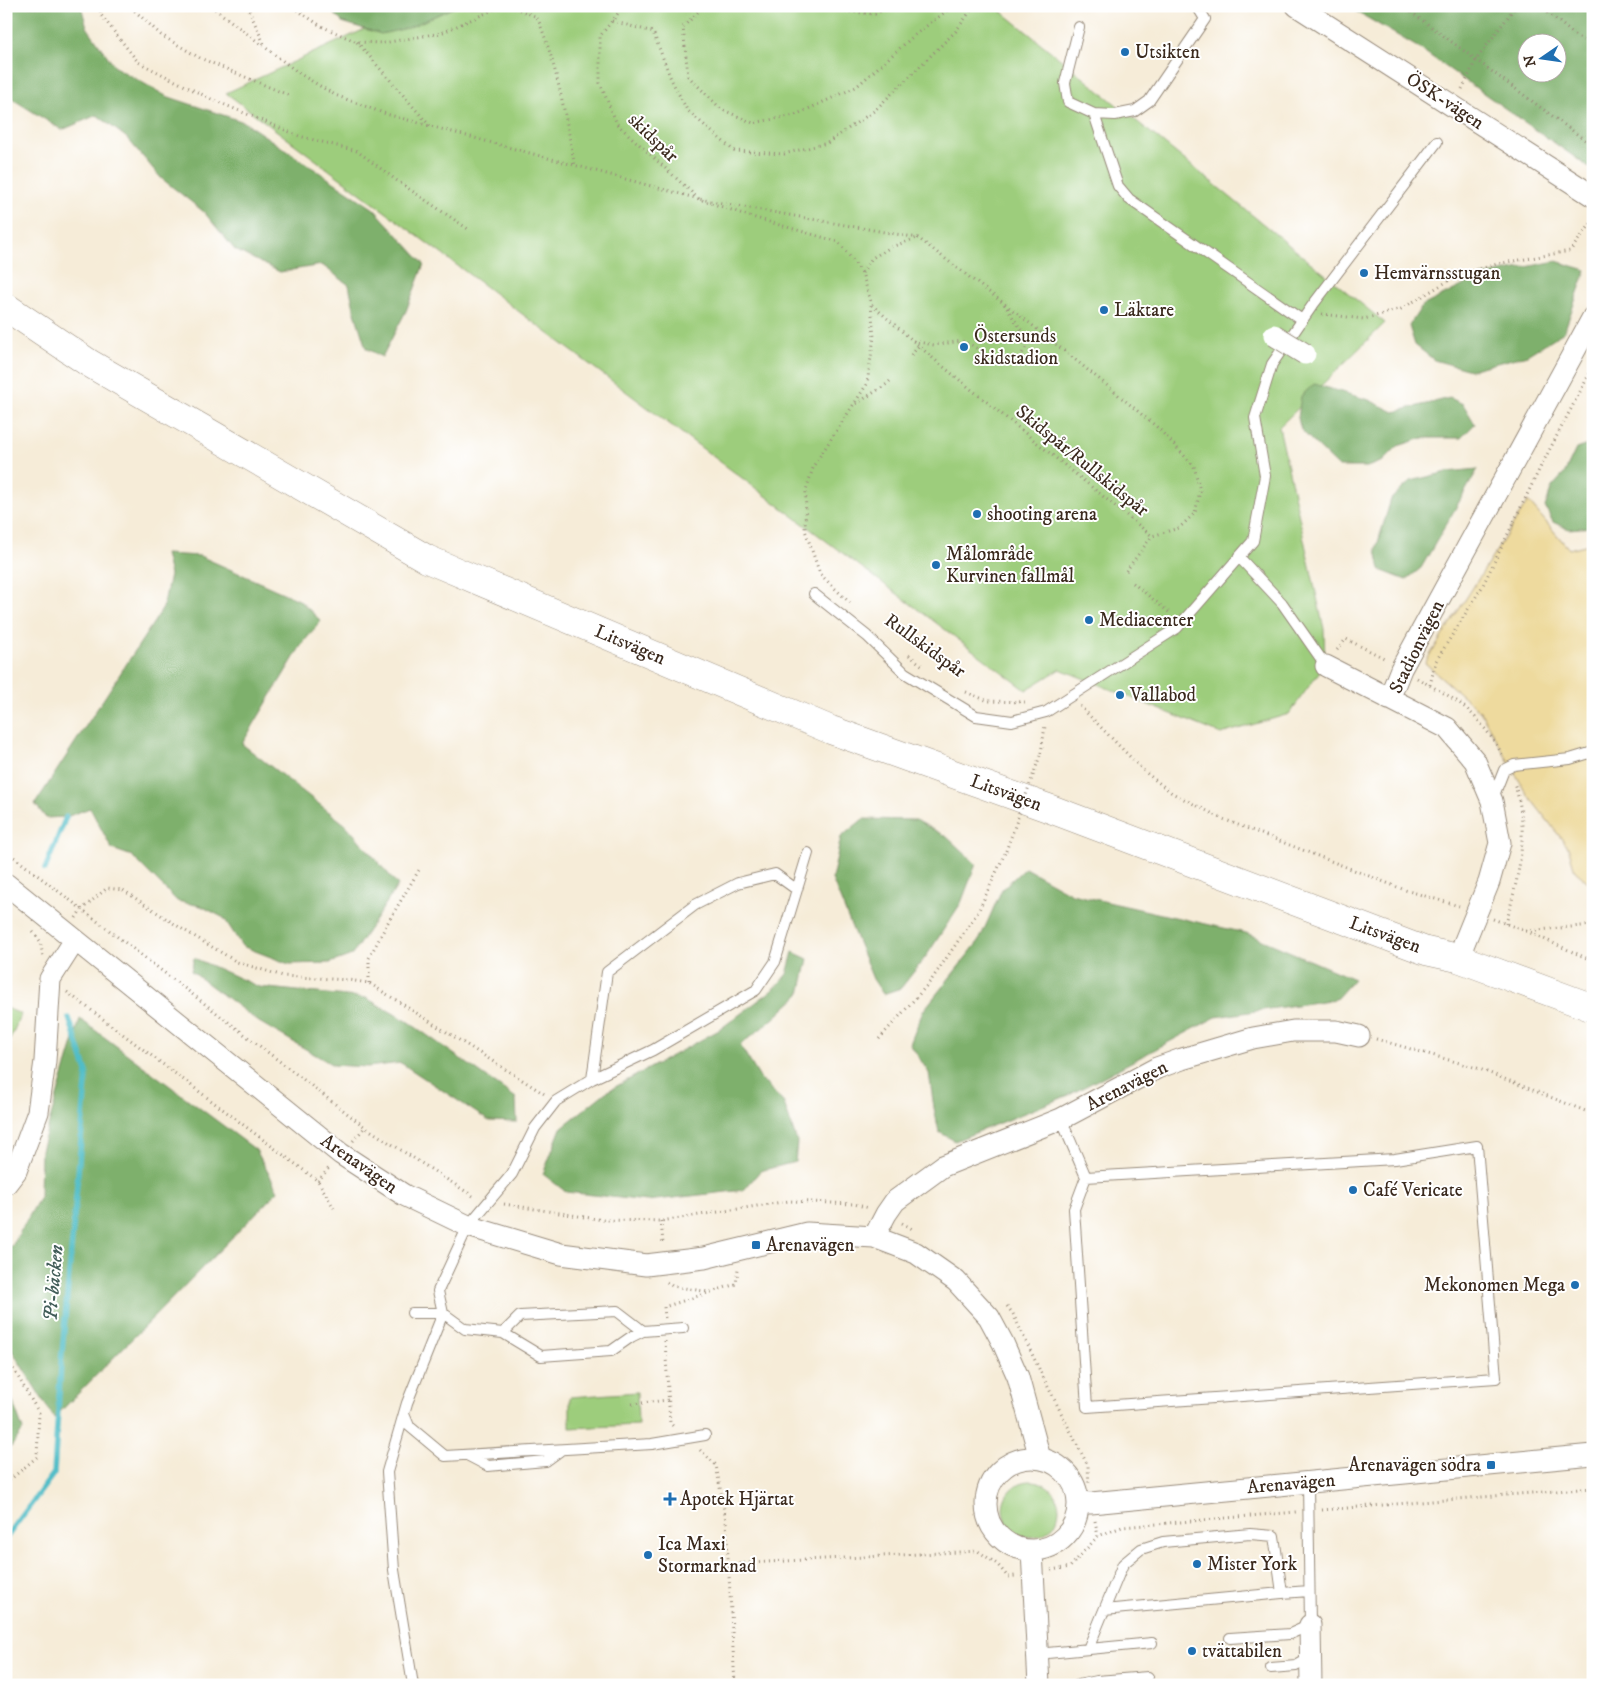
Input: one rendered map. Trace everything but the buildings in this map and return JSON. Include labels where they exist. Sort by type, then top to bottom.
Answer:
[{"type":"main road","name":"Litsvägen","points":[[6,307],[89,363],[427,559],[831,730],[1048,808],[1426,951],[1458,958],[1593,1008]]},
{"type":"street","name":"ÖSK-vägen","points":[[1297,6],[1593,196]]},
{"type":"street","name":"Stadionvägen","points":[[1458,958],[1489,882],[1500,843],[1492,801],[1475,761],[1447,728],[1389,699],[1402,669],[1593,316]]},
{"type":"street","points":[[1274,335],[1305,354]]},
{"type":"street","points":[[1326,666],[1389,699]]},
{"type":"street","name":"Arenavägen","points":[[6,884],[342,1154],[404,1195],[468,1226],[561,1254],[646,1265],[704,1258],[807,1233],[874,1237],[916,1253],[956,1281],[988,1317],[1003,1343],[1018,1377],[1040,1458]]},
{"type":"street","points":[[6,1184],[16,1171],[38,1112],[45,1061],[50,979],[75,940]]},
{"type":"street","name":"Arenavägen","points":[[874,1237],[894,1201],[943,1166],[1061,1119],[1157,1068],[1182,1058],[1253,1038],[1293,1031],[1336,1031],[1359,1036]]},
{"type":"street","name":"Arenavägen","points":[[1085,1502],[1308,1483],[1593,1455]]},
{"type":"street","points":[[1024,1458],[1040,1458],[1051,1461],[1067,1473],[1085,1502],[1076,1520],[1062,1539],[1048,1548],[1032,1551],[1015,1548],[1004,1541],[992,1529],[986,1510],[988,1490],[995,1476],[1006,1465],[1024,1458]]},
{"type":"street","points":[[1032,1551],[1039,1685]]},
{"type":"street","points":[[1310,1625],[1311,1685]]},
{"type":"lane","points":[[1078,27],[1065,84],[1068,102],[1094,114],[1115,116],[1135,111],[1149,101],[1206,19],[1198,8]]},
{"type":"lane","points":[[1094,114],[1118,186],[1129,199],[1302,320]]},
{"type":"lane","points":[[814,594],[867,636],[905,673],[976,716],[1012,720],[1046,712],[1177,628],[1253,541],[1265,476],[1255,418],[1272,364],[1302,320],[1437,142]]},
{"type":"lane","points":[[1239,557],[1282,603],[1326,666]]},
{"type":"lane","points":[[1492,801],[1504,770],[1514,765],[1570,758],[1593,752]]},
{"type":"lane","points":[[413,1685],[394,1570],[387,1472],[404,1414],[443,1313],[438,1291],[468,1226],[512,1174],[535,1128],[556,1101],[592,1080],[653,1050],[756,990],[775,962],[808,853]]},
{"type":"lane","points":[[592,1080],[608,972],[695,905],[738,883],[775,874],[796,889]]},
{"type":"lane","points":[[1061,1119],[1086,1177],[1074,1209],[1087,1407],[1496,1378],[1477,1146],[1395,1159],[1086,1177]]},
{"type":"lane","points":[[503,1333],[520,1316],[617,1311],[643,1331]]},
{"type":"lane","points":[[412,1313],[443,1313],[466,1329],[503,1333],[541,1356],[611,1351],[643,1331],[683,1328]]},
{"type":"lane","points":[[404,1414],[409,1426],[445,1456],[652,1444],[705,1435]]},
{"type":"lane","points":[[1230,1638],[1290,1634],[1310,1625],[1308,1483]]},
{"type":"lane","points":[[1088,1649],[1123,1564],[1141,1549],[1163,1542],[1250,1534],[1274,1536],[1282,1593]]},
{"type":"lane","points":[[1104,1610],[1309,1591]]},
{"type":"lane","points":[[1038,1654],[1152,1643]]},
{"type":"lane","points":[[1271,1668],[1296,1666],[1310,1658]]},
{"type":"lane","points":[[1078,1685],[1097,1681],[1148,1677]]},
{"type":"path","points":[[100,6],[101,15],[138,62],[211,99],[290,132],[357,151],[468,229]]},
{"type":"path","points":[[133,6],[135,11],[160,34],[200,58],[288,95]]},
{"type":"path","points":[[211,6],[300,74],[335,95],[386,114],[699,199]]},
{"type":"path","points":[[247,6],[265,47]]},
{"type":"path","points":[[294,6],[321,26],[357,42],[383,43],[441,32],[502,6]]},
{"type":"path","points":[[510,6],[537,17],[547,42],[560,89],[575,166]]},
{"type":"path","name":"skidspår","points":[[624,6],[600,36],[600,83],[617,124],[699,199]]},
{"type":"path","points":[[711,6],[702,8],[682,28],[688,76],[720,108],[754,122],[795,115],[856,87],[917,34],[953,6]]},
{"type":"path","points":[[780,6],[875,14],[892,6]]},
{"type":"path","points":[[799,6],[804,9]]},
{"type":"path","points":[[612,21],[652,32],[671,79],[687,110],[734,151],[784,154],[827,143],[874,111],[956,31],[974,6]]},
{"type":"path","points":[[1145,6],[1198,8]]},
{"type":"path","points":[[1403,6],[1593,146]]},
{"type":"path","points":[[1463,112],[1462,90],[1476,60],[1516,6]]},
{"type":"path","points":[[1540,6],[1577,37],[1593,45]]},
{"type":"path","points":[[357,42],[431,126]]},
{"type":"path","name":"Skidspår/Rullskidspår","points":[[699,199],[918,238],[1002,301],[1158,428],[1194,466],[1200,491],[1195,513],[1179,528],[1152,536],[919,346],[872,305],[862,273],[839,242],[752,217],[699,199]]},
{"type":"path","points":[[1302,320],[1315,314],[1364,319],[1401,308],[1458,275],[1496,264],[1570,251],[1593,221]]},
{"type":"path","points":[[862,273],[872,258],[891,247],[918,238]]},
{"type":"path","points":[[913,340],[934,345],[962,341],[970,344],[995,361],[1006,363],[1019,359],[1026,347],[1022,331],[1002,301]]},
{"type":"path","points":[[854,607],[820,574],[805,530],[806,490],[814,465],[867,384],[874,337],[871,302]]},
{"type":"path","points":[[911,355],[919,346]]},
{"type":"path","points":[[1430,686],[1436,661],[1482,587],[1541,466],[1593,367]]},
{"type":"path","points":[[853,406],[891,380]]},
{"type":"path","points":[[1126,572],[1152,536]]},
{"type":"path","points":[[1133,583],[1171,614]]},
{"type":"path","name":"Rullskidspår","points":[[903,651],[925,667]]},
{"type":"path","name":"Rullskidspår","points":[[963,691],[988,702],[1027,702]]},
{"type":"path","points":[[1071,696],[1145,772],[1172,793],[1223,819],[1396,887],[1478,912],[1593,961]]},
{"type":"path","points":[[879,1039],[930,982],[978,912],[1006,852],[1041,752]]},
{"type":"path","points":[[7,852],[365,1127],[479,1200],[603,1220],[661,1221],[789,1201],[854,1204],[886,1214],[922,1234]]},
{"type":"path","points":[[369,984],[369,958],[386,924],[419,870]]},
{"type":"path","points":[[81,910],[107,888],[123,890],[237,962],[283,976],[348,980],[369,984],[556,1101]]},
{"type":"path","points":[[1526,931],[1593,925]]},
{"type":"path","points":[[29,927],[40,941],[50,979],[318,1181],[334,1208]]},
{"type":"path","points":[[1359,1036],[1382,1040],[1477,1068],[1593,1114]]},
{"type":"path","points":[[665,1329],[664,1306],[736,1284],[738,1268]]},
{"type":"path","points":[[1002,1301],[1014,1314],[1042,1375],[1088,1466],[1085,1502],[1098,1536]]},
{"type":"path","points":[[6,1356],[39,1413],[37,1457],[6,1483]]},
{"type":"path","points":[[632,1404],[668,1400]]},
{"type":"path","points":[[734,1685],[729,1564],[750,1564]]},
{"type":"green space","points":[[7,6],[81,6],[87,27],[115,67],[166,96],[244,122],[374,209],[424,264],[406,311],[382,357],[366,348],[355,313],[349,285],[322,265],[280,272],[235,250],[204,212],[161,178],[127,138],[97,115],[62,130],[6,95]]},
{"type":"green space","points":[[327,6],[457,6],[408,28],[381,34],[342,22]]},
{"type":"green space","name":"Östersunds skidstadion","points":[[415,6],[995,6],[1385,323],[1279,427],[1324,629],[1325,664],[1289,714],[1221,734],[1060,669],[1026,690],[226,93]]},
{"type":"green space","points":[[1347,6],[1593,6],[1593,170],[1419,48]]},
{"type":"green space","points":[[1556,261],[1586,270],[1564,332],[1527,355],[1470,370],[1434,360],[1415,345],[1409,326],[1422,306],[1482,276]]},
{"type":"green space","points":[[1314,384],[1369,400],[1394,412],[1450,398],[1463,404],[1475,424],[1461,438],[1423,438],[1398,446],[1383,461],[1367,467],[1339,467],[1301,430],[1298,418],[1301,396]]},
{"type":"green space","points":[[1593,443],[1593,527],[1568,529],[1553,522],[1545,507],[1552,487],[1564,474],[1576,449]]},
{"type":"green space","points":[[1478,469],[1421,568],[1406,580],[1380,570],[1376,549],[1391,499],[1411,481],[1447,472]]},
{"type":"green space","points":[[165,554],[200,556],[299,600],[321,621],[302,644],[242,744],[346,825],[398,885],[352,955],[330,963],[289,964],[242,946],[224,918],[201,906],[177,901],[132,856],[112,849],[90,808],[66,817],[46,818],[35,804],[163,608],[170,575]]},
{"type":"green space","points":[[863,819],[916,820],[947,837],[976,864],[961,903],[927,955],[901,988],[883,994],[873,979],[832,879],[841,837]]},
{"type":"green space","points":[[1025,868],[1072,894],[1246,933],[1354,979],[1336,999],[1216,1017],[1069,1095],[955,1141],[939,1132],[929,1073],[910,1044],[923,1011],[979,941],[1002,889]]},
{"type":"green space","points":[[793,952],[808,959],[800,994],[772,1020],[740,1045],[760,1078],[784,1103],[797,1142],[795,1162],[760,1171],[744,1190],[647,1201],[566,1192],[543,1174],[561,1128],[606,1092],[719,1030],[775,988],[787,974]]},
{"type":"green space","points":[[194,958],[259,987],[366,998],[407,1021],[516,1098],[517,1122],[489,1121],[401,1063],[367,1067],[333,1065],[259,1022],[191,971]]},
{"type":"green space","points":[[6,1008],[21,1014],[6,1049]]},
{"type":"green space","points":[[80,1019],[256,1150],[278,1191],[54,1418],[6,1341],[6,1246],[12,1246],[40,1197],[41,1150]]},
{"type":"green space","points":[[6,1383],[23,1430],[6,1454]]},
{"type":"green space","points":[[637,1392],[638,1425],[570,1428],[570,1397]]},
{"type":"green space","points":[[1031,1481],[1042,1483],[1051,1489],[1057,1498],[1059,1509],[1057,1520],[1051,1529],[1042,1535],[1031,1537],[1020,1535],[1011,1529],[1005,1520],[1003,1509],[1005,1498],[1011,1489],[1020,1483]]},
{"type":"sand","points":[[1528,501],[1569,549],[1593,543],[1593,886],[1575,871],[1568,847],[1527,794],[1480,711],[1425,663]]},
{"type":"waterway","name":"Pi-bäcken","points":[[45,869],[66,817]]},
{"type":"waterway","name":"Pi-bäcken","points":[[6,1538],[54,1473],[61,1364],[87,1072],[69,1018]]},
{"type":"place","name":"Utsikten","points":[[1125,52]]},
{"type":"place","name":"Hemvärnsstugan","points":[[1364,273]]},
{"type":"place","name":"Läktare","points":[[1104,310]]},
{"type":"place","name":"Östersunds skidstadion","points":[[964,347]]},
{"type":"place","name":"shooting arena","points":[[977,514]]},
{"type":"place","name":"Målområde Kurvinen fallmål","points":[[936,565]]},
{"type":"place","name":"Mediacenter","points":[[1089,620]]},
{"type":"place","name":"Vallabod","points":[[1120,695]]},
{"type":"place","name":"Café Vericate","points":[[1353,1190]]},
{"type":"place","name":"Arenavägen","points":[[756,1245]]},
{"type":"place","name":"Mekonomen Mega","points":[[1575,1285]]},
{"type":"place","name":"Arenavägen södra","points":[[1491,1465]]},
{"type":"place","name":"Apotek Hjärtat","points":[[670,1499]]},
{"type":"place","name":"Ica Maxi Stormarknad","points":[[648,1555]]},
{"type":"place","name":"Mister York","points":[[1197,1564]]},
{"type":"place","name":"tvättabilen","points":[[1192,1651]]}]
